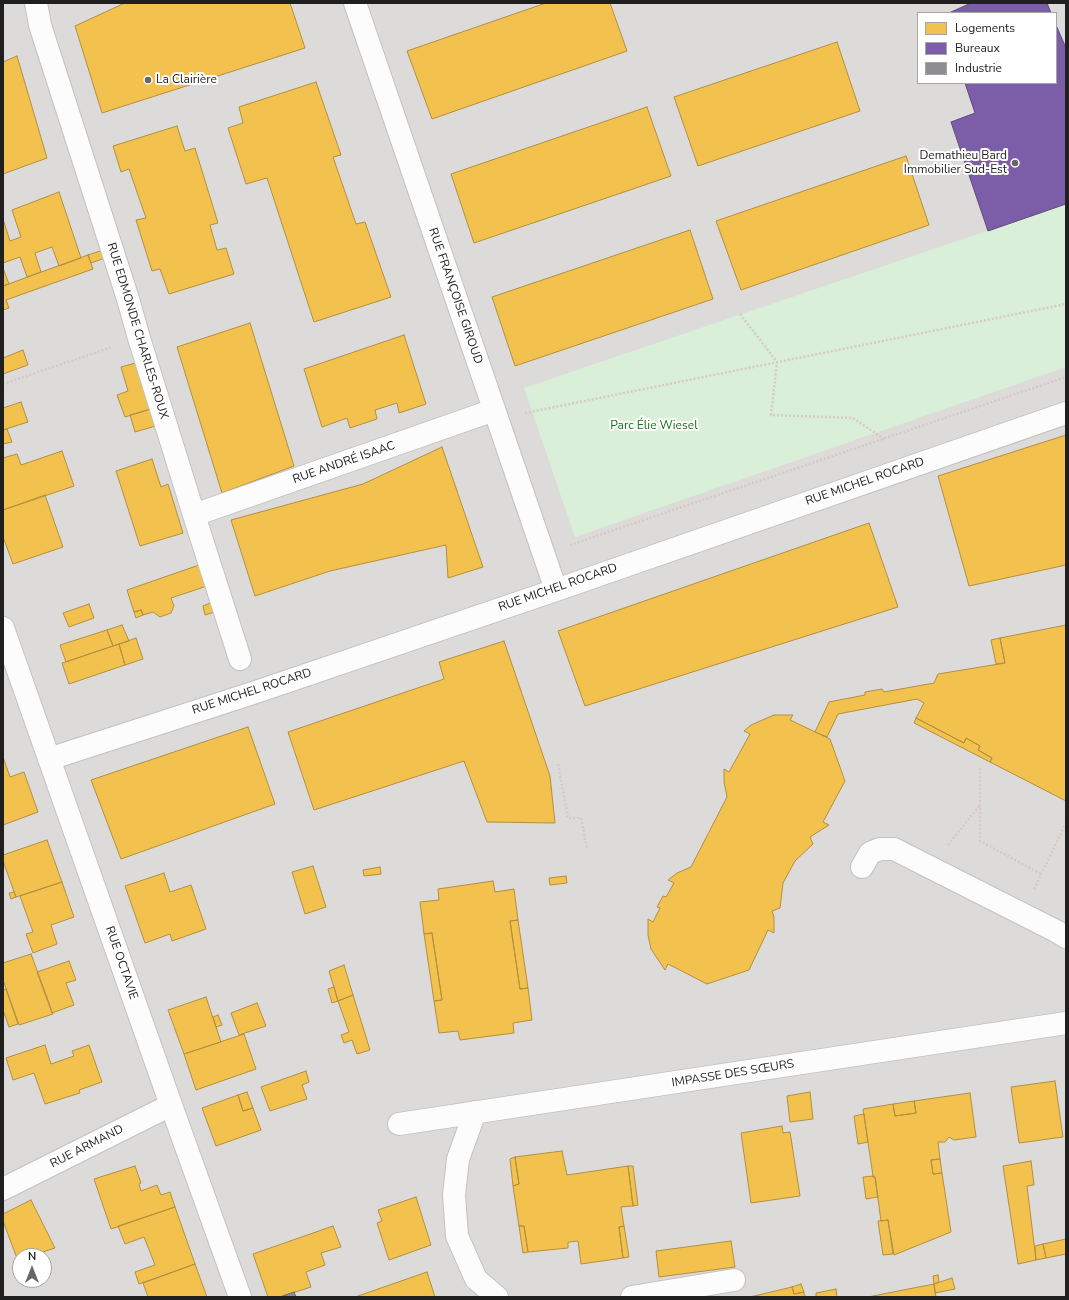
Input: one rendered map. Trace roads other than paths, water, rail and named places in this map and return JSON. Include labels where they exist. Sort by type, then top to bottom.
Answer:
[{"type":"street","name":"RUE EDMONDE CHARLES-ROUX","points":[[36,3],[40,25],[128,299],[240,659]]},
{"type":"street","name":"RUE FRANÇOISE GIROUD","points":[[355,3],[556,590]]},
{"type":"street","name":"RUE ANDRÉ ISAAC","points":[[194,515],[494,410]]},
{"type":"street","name":"RUE MICHEL ROCARD","points":[[49,759],[263,689],[556,590],[1066,412]]},
{"type":"street","name":"RUE OCTAVIE","points":[[3,628],[240,1297]]},
{"type":"street","points":[[862,867],[870,853],[880,849],[894,849],[1066,937]]},
{"type":"street","name":"IMPASSE DES SŒURS","points":[[399,1124],[1066,1024]]},
{"type":"street","name":"RUE ARMAND","points":[[3,1189],[171,1105]]},
{"type":"street","points":[[475,1112],[458,1159],[454,1194],[457,1236],[476,1279],[497,1297]]},
{"type":"street","points":[[632,1297],[734,1280]]},
{"type":"place","name":"La Clairière","points":[[148,80]]},
{"type":"place","name":"Demathieu Bard Immobilier Sud-Est","points":[[1015,163]]},
{"type":"park label","name":"Parc Élie Wiesel","points":[[654,426]]}]
